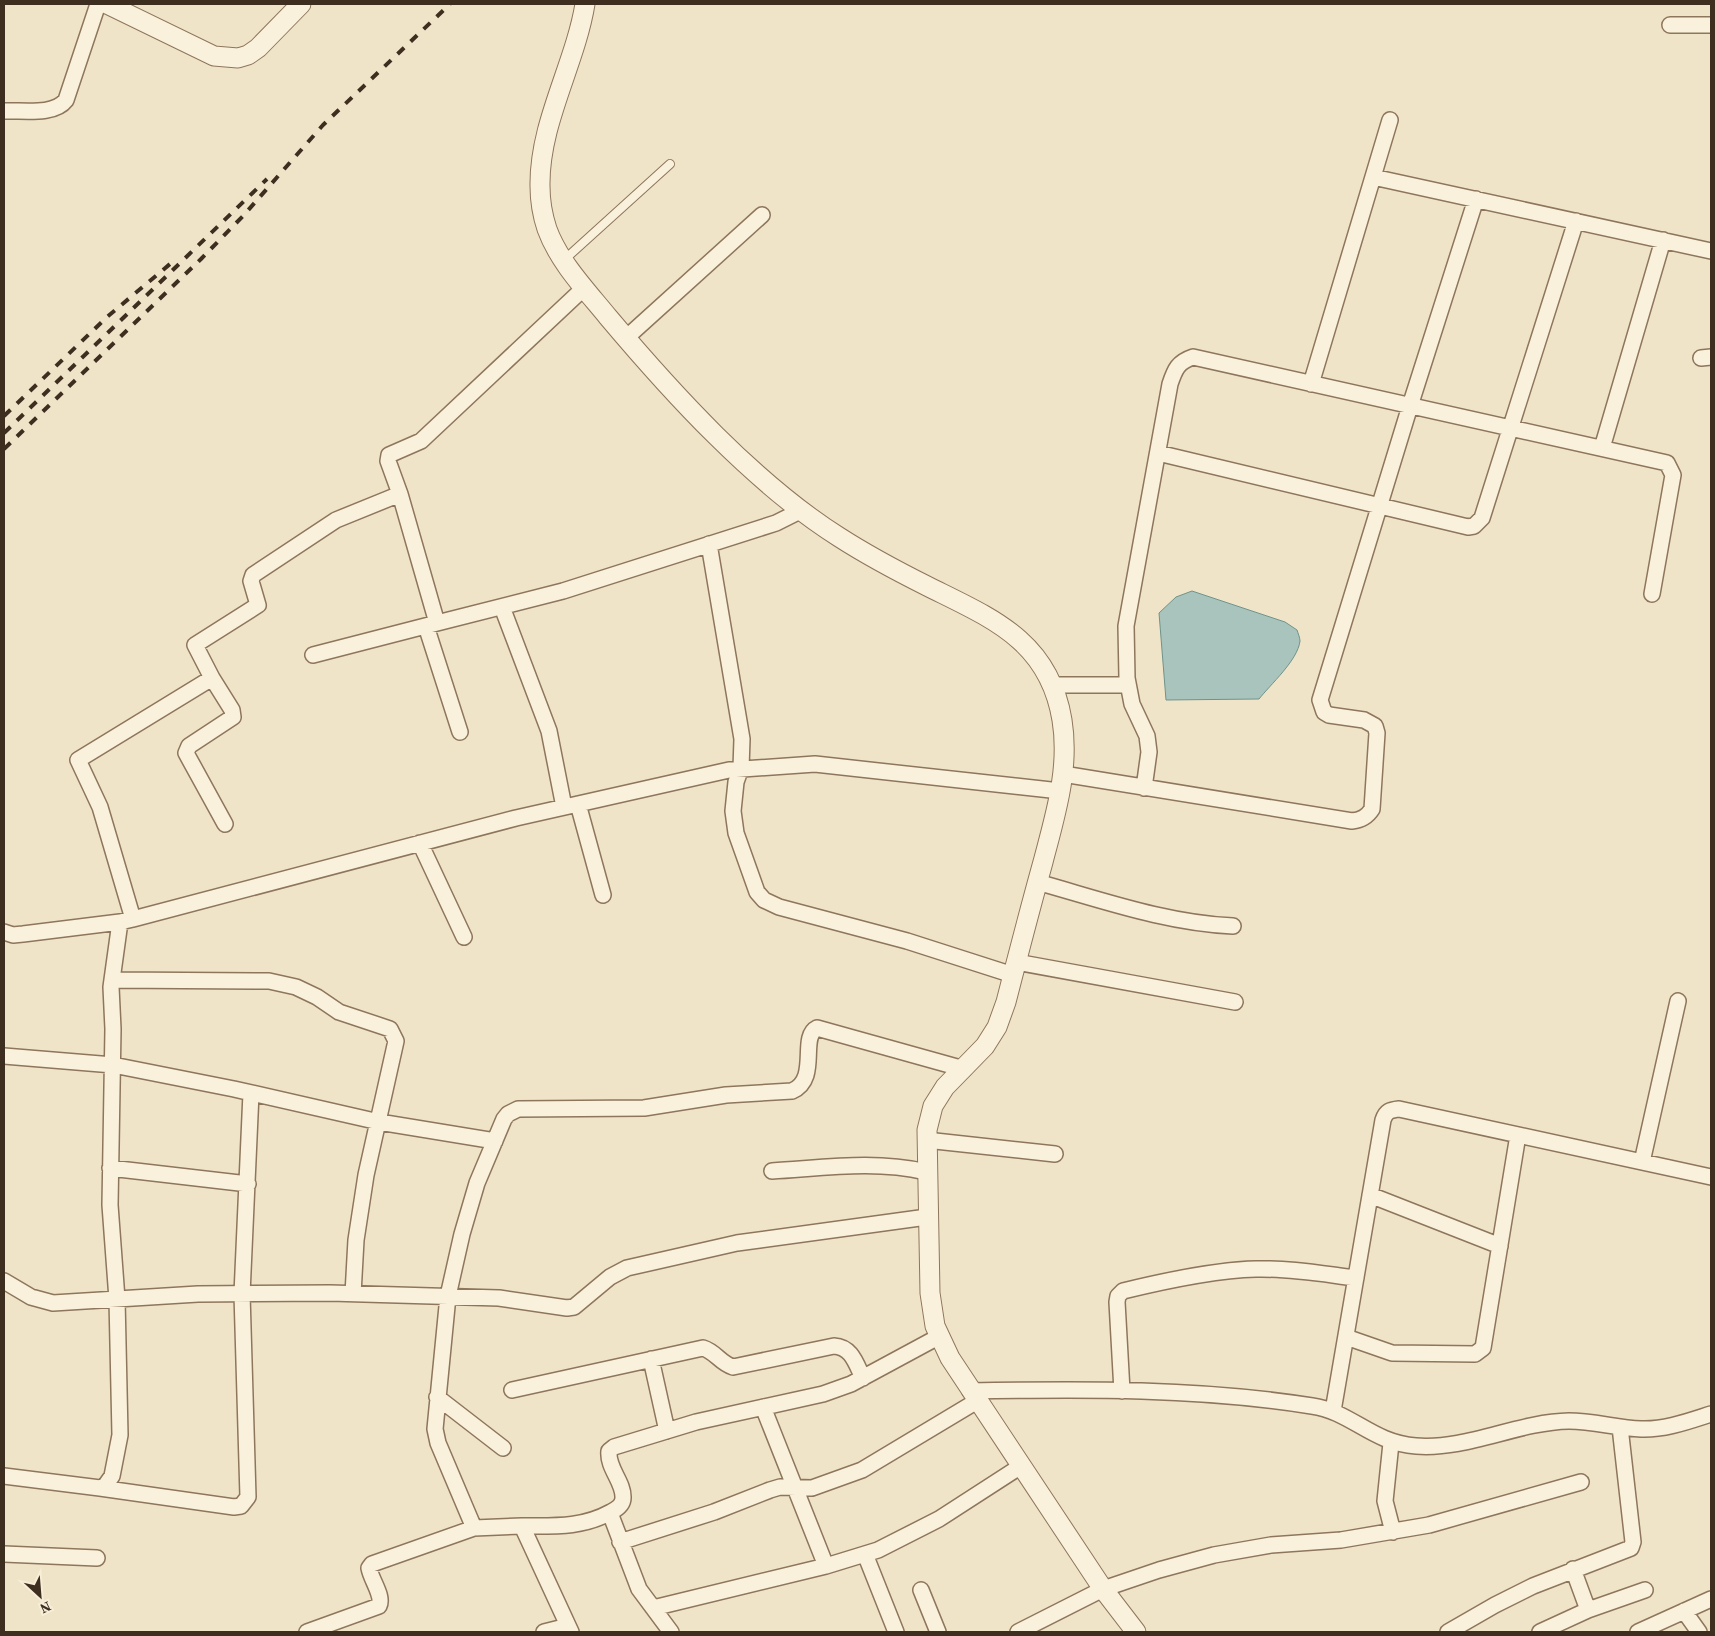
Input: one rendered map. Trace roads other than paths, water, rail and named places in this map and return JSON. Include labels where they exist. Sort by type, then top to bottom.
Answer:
[{"type":"street","points":[[4,110],[51,110],[62,105],[98,4]]},
{"type":"street","points":[[107,4],[214,56],[238,58],[258,48],[301,4]]},
{"type":"street","points":[[585,4],[545,145],[539,187],[548,230],[564,260],[584,288],[626,338],[714,433],[782,495],[837,536],[899,572],[995,620],[1018,636],[1037,658],[1052,685],[1062,718],[1065,747],[1062,783],[1015,969],[998,1027],[985,1046],[945,1088],[932,1106],[926,1140],[930,1293],[936,1326],[950,1358],[1103,1589],[1136,1632]]},
{"type":"street","points":[[1670,25],[1711,26]]},
{"type":"street","points":[[1311,384],[1390,120]]},
{"type":"street","points":[[1373,177],[1711,251]]},
{"type":"street","points":[[4,932],[12,935],[24,934],[127,921],[571,805],[741,768],[815,764],[1144,788],[1352,821],[1361,820],[1372,809],[1377,732],[1375,726],[1364,720],[1329,715],[1321,707],[1320,700],[1476,199]]},
{"type":"street","points":[[626,338],[762,215]]},
{"type":"street","points":[[1158,453],[1468,527],[1474,526],[1482,518],[1576,221]]},
{"type":"street","points":[[1602,448],[1663,240]]},
{"type":"street","points":[[460,732],[431,624],[400,494],[388,462],[389,455],[421,441],[584,288]]},
{"type":"street","points":[[1144,788],[1150,752],[1147,736],[1132,704],[1128,685],[1126,626],[1170,384],[1175,369],[1181,361],[1192,357],[1662,461],[1671,467],[1673,475],[1652,594]]},
{"type":"street","points":[[225,824],[186,753],[189,746],[233,717],[232,710],[194,645],[258,605],[251,581],[253,575],[336,520],[400,494]]},
{"type":"street","points":[[313,655],[563,591],[776,523],[802,510]]},
{"type":"street","points":[[708,544],[742,738],[741,768],[733,796],[735,826],[753,884],[764,900],[779,907],[1015,969],[1235,1002]]},
{"type":"street","points":[[502,607],[550,730],[571,805],[603,895]]},
{"type":"street","points":[[100,1488],[105,1486],[112,1476],[120,1435],[118,1299],[110,1205],[113,1065],[112,980],[127,921],[100,807],[78,760],[212,678]]},
{"type":"street","points":[[1052,685],[1128,685]]},
{"type":"street","points":[[420,843],[464,937]]},
{"type":"street","points":[[1038,882],[1174,919],[1203,924],[1233,926]]},
{"type":"street","points":[[112,980],[269,981],[296,987],[317,997],[339,1012],[390,1029],[396,1041],[361,1207],[354,1294]]},
{"type":"street","points":[[1642,1162],[1678,1001]]},
{"type":"street","points":[[474,1528],[438,1443],[435,1428],[437,1398],[448,1296],[462,1234],[474,1191],[508,1114],[518,1110],[644,1108],[726,1095],[792,1091],[799,1088],[806,1078],[811,1034],[817,1028],[964,1070]]},
{"type":"street","points":[[4,1056],[113,1065],[251,1093],[379,1122],[495,1141]]},
{"type":"street","points":[[4,1476],[234,1507],[246,1502],[248,1490],[242,1294],[251,1093]]},
{"type":"street","points":[[1333,1411],[1383,1120],[1385,1114],[1391,1110],[1399,1109],[1711,1177]]},
{"type":"street","points":[[1346,1337],[1392,1353],[1474,1354],[1479,1352],[1484,1343],[1518,1135]]},
{"type":"street","points":[[926,1140],[1055,1154]]},
{"type":"street","points":[[772,1171],[876,1164],[906,1167],[926,1172]]},
{"type":"street","points":[[110,1168],[248,1184]]},
{"type":"street","points":[[1370,1195],[1500,1246]]},
{"type":"street","points":[[4,1281],[31,1297],[53,1303],[242,1294],[354,1294],[499,1298],[567,1308],[574,1307],[610,1277],[627,1268],[737,1243],[927,1217]]},
{"type":"street","points":[[1122,1391],[1116,1302],[1118,1296],[1123,1292],[1222,1272],[1255,1269],[1286,1270],[1356,1278]]},
{"type":"street","points":[[307,1632],[379,1606],[380,1598],[370,1575],[369,1568],[372,1564],[474,1528],[583,1524],[610,1513],[621,1505],[624,1498],[609,1460],[609,1451],[667,1431],[823,1394],[863,1378],[940,1336]]},
{"type":"street","points":[[512,1390],[703,1348],[710,1350],[725,1364],[733,1366],[842,1346],[850,1353],[863,1378]]},
{"type":"street","points":[[651,1359],[667,1431]]},
{"type":"street","points":[[620,1542],[714,1512],[780,1487],[795,1489],[812,1488],[862,1470],[974,1396],[1074,1389],[1200,1394],[1310,1405],[1333,1411],[1391,1443],[1416,1446],[1445,1446],[1547,1422],[1571,1421],[1642,1429],[1663,1427],[1711,1414]]},
{"type":"street","points":[[437,1398],[503,1448]]},
{"type":"street","points":[[762,1407],[826,1566]]},
{"type":"street","points":[[1448,1632],[1495,1605],[1573,1569],[1627,1550],[1633,1546],[1620,1427]]},
{"type":"street","points":[[1391,1443],[1385,1501],[1393,1532]]},
{"type":"street","points":[[653,1608],[826,1566],[865,1554],[908,1537],[1021,1466]]},
{"type":"street","points":[[1018,1632],[1103,1589],[1159,1570],[1214,1555],[1271,1545],[1341,1540],[1429,1525],[1581,1482]]},
{"type":"street","points":[[610,1513],[639,1589],[671,1632]]},
{"type":"street","points":[[522,1526],[569,1629],[544,1632]]},
{"type":"street","points":[[4,1554],[97,1558]]},
{"type":"street","points":[[865,1554],[896,1632]]},
{"type":"street","points":[[1573,1569],[1588,1610]]},
{"type":"street","points":[[921,1590],[938,1632]]},
{"type":"street","points":[[1540,1632],[1588,1610],[1645,1590]]},
{"type":"street","points":[[1638,1632],[1711,1599]]},
{"type":"street","points":[[1684,1612],[1699,1632]]},
{"type":"lane","points":[[564,260],[670,164]]},
{"type":"water","points":[[1192,591],[1285,622],[1297,630],[1300,641],[1294,656],[1283,672],[1259,699],[1166,700],[1159,613],[1176,597]]},
{"type":"railway","points":[[4,449],[201,259],[243,216],[323,125],[450,4]]},
{"type":"railway","points":[[4,433],[267,179]]},
{"type":"railway","points":[[4,416],[107,317],[170,264]]}]
